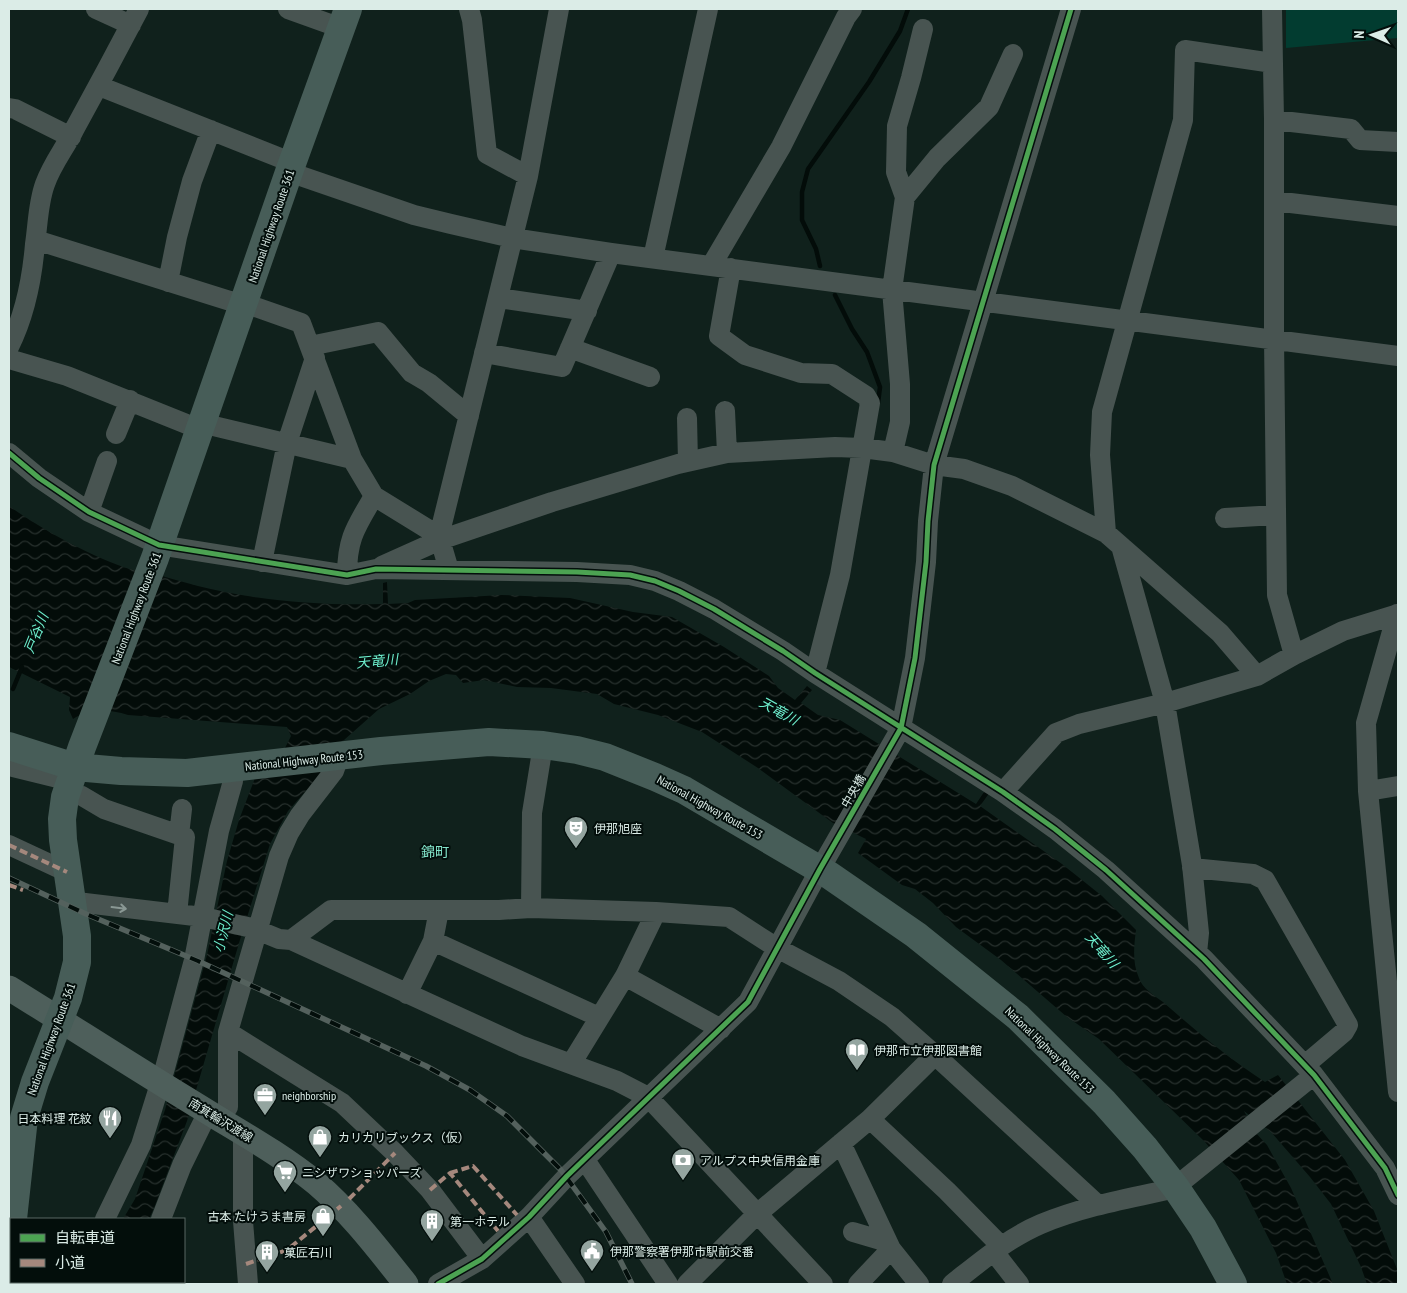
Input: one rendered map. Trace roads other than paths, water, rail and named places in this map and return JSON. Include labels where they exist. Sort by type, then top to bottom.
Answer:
[{"type":"highway","name":"National Highway Route 361","points":[[12,1218],[12,1184],[24,1118],[34,1082],[68,998],[77,962],[77,936],[62,819],[65,797],[77,773],[157,552],[344,19]]},
{"type":"highway","name":"National Highway Route 153","points":[[9,746],[77,773],[121,771],[187,773],[381,751],[489,742],[543,745],[577,750],[605,757],[655,776],[822,865],[916,935],[1018,1017],[1104,1102],[1180,1184],[1233,1284]]},
{"type":"main road","name":"南箕輪沢渡線","points":[[10,992],[59,1019],[289,1162],[341,1206],[375,1244],[406,1284]]},
{"type":"street","points":[[9,347],[17,331],[26,302],[32,271],[38,212],[49,172],[71,137],[135,17],[96,9]]},
{"type":"street","points":[[288,9],[344,19]]},
{"type":"street","points":[[469,9],[472,20],[487,154],[528,176]]},
{"type":"street","points":[[449,570],[440,538],[528,176],[559,9]]},
{"type":"street","points":[[653,258],[708,9]]},
{"type":"street","points":[[711,266],[781,147],[846,17],[852,9]]},
{"type":"street","name":"中央橋","points":[[438,1284],[482,1259],[529,1217],[567,1176],[748,1002],[822,865],[899,730],[915,658],[926,562],[934,464],[1071,9]]},
{"type":"street","points":[[1272,9],[1277,595],[1294,655]]},
{"type":"street","points":[[894,452],[900,422],[900,384],[892,290],[905,197],[896,172],[896,126],[911,78],[923,29]]},
{"type":"street","points":[[1197,953],[1199,934],[1192,868],[1165,703],[1113,540],[1100,455],[1102,412],[1183,120],[1185,50],[1273,63]]},
{"type":"street","points":[[905,197],[937,158],[989,108],[1013,54]]},
{"type":"street","points":[[98,86],[283,158],[289,172],[414,215],[512,238],[611,253],[1274,338],[1398,356]]},
{"type":"street","points":[[9,108],[15,109],[71,137]]},
{"type":"street","points":[[1274,120],[1351,129],[1360,140],[1398,142]]},
{"type":"street","points":[[168,282],[176,236],[192,181],[211,130]]},
{"type":"street","points":[[1274,202],[1398,216]]},
{"type":"street","points":[[36,240],[230,301],[244,303],[301,323],[352,459],[374,496],[440,538]]},
{"type":"street","points":[[484,353],[562,367],[611,253]]},
{"type":"street","points":[[731,268],[719,336],[745,355],[801,373],[832,374],[866,396],[870,403],[840,575],[815,672]]},
{"type":"street","points":[[498,298],[587,311]]},
{"type":"street","points":[[312,352],[378,332],[412,373],[429,383],[469,416]]},
{"type":"street","points":[[570,348],[650,377]]},
{"type":"street","points":[[262,562],[287,443],[312,352]]},
{"type":"street","points":[[9,359],[67,376],[200,426],[287,443],[352,459]]},
{"type":"street","points":[[116,434],[130,400]]},
{"type":"street","points":[[725,411],[727,453]]},
{"type":"street","points":[[687,418],[688,462]]},
{"type":"street","points":[[376,569],[440,538],[552,502],[688,462],[727,453],[835,447],[862,448],[894,452],[934,464],[964,470],[1012,486],[1113,540],[1220,633],[1256,676]]},
{"type":"street","points":[[9,453],[39,478],[89,512],[157,552],[262,562],[347,575],[376,569],[577,572],[630,575],[655,581],[679,591],[783,650],[899,730],[1003,792],[1055,828],[1106,870],[1197,953],[1309,1073],[1391,1169],[1398,1194]]},
{"type":"street","points":[[89,512],[107,461]]},
{"type":"street","points":[[347,575],[347,554],[352,534],[374,496]]},
{"type":"street","points":[[1225,518],[1276,515]]},
{"type":"street","points":[[1003,792],[1056,734],[1080,724],[1165,703],[1256,676],[1294,655],[1343,632],[1398,614]]},
{"type":"street","points":[[1398,614],[1366,723],[1368,791],[1392,956],[1398,1092]]},
{"type":"street","points":[[531,908],[532,813],[543,745]]},
{"type":"street","points":[[162,1218],[182,1165],[209,1112],[228,1107],[228,1032],[255,929],[279,856],[289,833],[300,815],[334,771],[333,757]]},
{"type":"street","points":[[9,766],[77,773],[104,809],[184,837],[177,914]]},
{"type":"street","points":[[106,1218],[141,1145],[163,1084],[205,917],[219,831],[237,767]]},
{"type":"street","points":[[1368,791],[1398,786]]},
{"type":"street","points":[[179,835],[182,809]]},
{"type":"street","points":[[9,845],[68,872]]},
{"type":"street","points":[[952,1284],[997,1249],[1041,1224],[1098,1205],[1180,1184],[1309,1073],[1344,1032],[1348,1025],[1265,880],[1253,874],[1192,868]]},
{"type":"street","points":[[71,900],[205,917],[255,929],[279,939],[290,940],[522,1046],[617,1081],[648,1097],[823,1284]]},
{"type":"street","points":[[290,940],[330,910],[531,908],[656,912],[729,917],[777,948],[839,981],[892,1017],[1098,1205]]},
{"type":"street","points":[[407,994],[433,940],[439,910]]},
{"type":"street","points":[[571,1064],[625,976],[656,912]]},
{"type":"street","points":[[433,940],[599,1017]]},
{"type":"street","points":[[625,976],[722,1029]]},
{"type":"street","points":[[228,1032],[342,1103],[430,1190],[482,1259]]},
{"type":"street","points":[[687,1284],[757,1214],[870,1119],[935,1055]]},
{"type":"street","points":[[870,1119],[947,1191],[997,1249],[1019,1284]]},
{"type":"street","points":[[243,1132],[243,1221],[248,1284]]},
{"type":"street","points":[[841,1143],[889,1246],[919,1284]]},
{"type":"street","points":[[585,1160],[668,1284]]},
{"type":"street","points":[[529,1217],[574,1284]]},
{"type":"street","points":[[853,1232],[889,1246]]},
{"type":"street","points":[[858,1284],[889,1246]]},
{"type":"water","points":[[9,506],[69,542],[118,565],[190,584],[244,595],[326,604],[383,604],[383,583],[387,582],[388,604],[408,603],[415,600],[502,595],[570,598],[633,612],[672,617],[769,676],[778,688],[795,700],[807,686],[812,690],[801,703],[818,715],[840,720],[976,804],[986,789],[990,792],[980,806],[1062,864],[1102,896],[1136,930],[1135,966],[1141,982],[1146,988],[1212,1044],[1265,1082],[1278,1075],[1345,1160],[1374,1211],[1397,1269],[1398,1284],[1367,1284],[1361,1267],[1331,1204],[1271,1132],[1244,1111],[1255,1132],[1267,1145],[1291,1188],[1333,1284],[1287,1284],[1276,1253],[1239,1180],[1204,1141],[1099,1039],[1067,1017],[1001,960],[956,927],[933,903],[915,889],[902,885],[858,853],[866,839],[833,823],[758,768],[702,732],[658,715],[614,704],[597,694],[551,688],[517,687],[484,680],[463,683],[456,675],[446,674],[429,681],[410,694],[379,709],[344,740],[319,776],[288,811],[270,844],[187,1121],[154,1208],[149,1218],[124,1218],[135,1199],[165,1110],[207,955],[227,861],[239,820],[255,778],[283,752],[291,736],[287,727],[128,715],[107,711],[93,711],[73,719],[69,710],[70,697],[9,667]]},
{"type":"waterway","points":[[820,266],[816,249],[802,220],[802,192],[808,169],[869,82],[900,31],[908,9]]},
{"type":"waterway","points":[[835,295],[852,329],[867,352],[880,387],[878,403]]},
{"type":"waterway","name":"戸谷川","points":[[13,689],[22,667]]},
{"type":"railway","points":[[9,878],[86,914],[198,961],[426,1066],[470,1090],[507,1116],[561,1170],[606,1232],[632,1284]]},
{"type":"place","name":"伊那旭座","points":[[576,849]]},
{"type":"place","name":"伊那市立伊那図書館","points":[[857,1071]]},
{"type":"place","name":"neighborship","points":[[265,1116]]},
{"type":"place","name":"日本料理 花紋","points":[[110,1139]]},
{"type":"place","name":"カリカリブックス（仮）","points":[[320,1158]]},
{"type":"place","name":"アルプス中央信用金庫","points":[[683,1181]]},
{"type":"place","name":"ニシザワショッパーズ","points":[[285,1193]]},
{"type":"place","name":"古本 たけうま書房","points":[[323,1237]]},
{"type":"place","name":"第一ホテル","points":[[432,1242]]},
{"type":"place","name":"伊那警察署伊那市駅前交番","points":[[592,1272]]},
{"type":"place","name":"菓匠石川","points":[[267,1273]]},
{"type":"district","name":"錦町","points":[[435,852]]},
{"type":"water label","name":"天竜川","points":[[377,661]]},
{"type":"water label","name":"天竜川","points":[[779,711]]},
{"type":"water label","name":"小沢川","points":[[223,932]]},
{"type":"water label","name":"天竜川","points":[[1102,950]]}]
